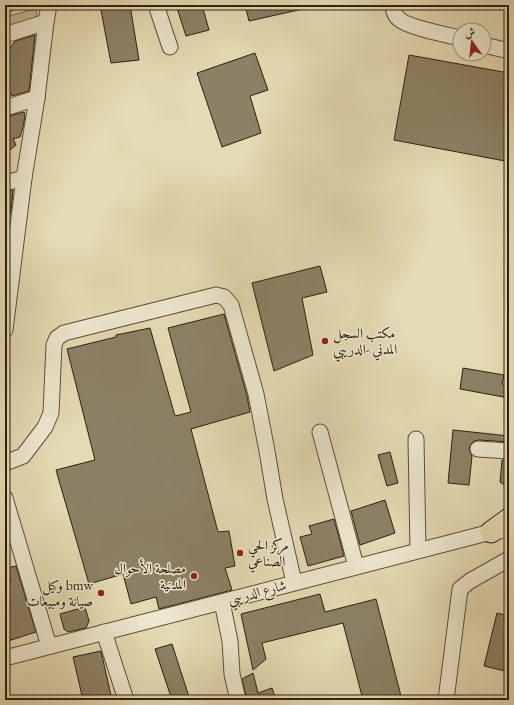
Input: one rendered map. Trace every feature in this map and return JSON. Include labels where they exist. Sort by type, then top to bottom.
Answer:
[{"type":"highway","points":[[503,532],[509,519]]},
{"type":"street","points":[[5,330],[7,302],[49,5]]},
{"type":"street","points":[[156,5],[170,47]]},
{"type":"street","points":[[392,5],[393,10],[399,20],[410,25],[452,36]]},
{"type":"street","points":[[5,35],[46,22]]},
{"type":"street","points":[[492,47],[509,52]]},
{"type":"street","points":[[5,108],[37,98]]},
{"type":"street","points":[[5,183],[24,178]]},
{"type":"street","points":[[5,462],[23,456],[45,427],[51,413],[54,345],[57,338],[64,333],[216,295],[224,297],[231,305],[256,394],[267,451],[274,499],[294,582]]},
{"type":"street","points":[[320,432],[356,566]]},
{"type":"street","points":[[416,439],[418,550]]},
{"type":"street","points":[[478,449],[509,451]]},
{"type":"street","points":[[5,498],[49,646]]},
{"type":"street","name":"شارع الدريبي","points":[[5,658],[418,550],[503,532]]},
{"type":"street","points":[[446,700],[460,589],[470,581],[509,559]]},
{"type":"street","points":[[222,602],[230,641],[232,674],[238,700]]},
{"type":"street","points":[[104,632],[126,700]]},
{"type":"shaded area","points":[[36,9],[37,14],[35,19],[5,27],[5,17]]},
{"type":"building","points":[[100,5],[130,5],[139,60],[111,63]]},
{"type":"building","points":[[176,5],[202,5],[209,30],[186,36]]},
{"type":"building","points":[[245,5],[302,5],[303,9],[249,21]]},
{"type":"building","points":[[35,35],[29,91],[12,96],[10,92],[5,94],[5,73],[9,71],[5,55],[15,41]]},
{"type":"building","points":[[255,53],[268,90],[250,96],[261,133],[222,147],[197,73]]},
{"type":"building","points":[[409,55],[509,73],[509,140],[505,161],[394,140]]},
{"type":"building","points":[[24,112],[25,116],[20,137],[13,139],[16,145],[5,154],[5,117]]},
{"type":"building","points":[[13,190],[11,213],[5,215],[5,192]]},
{"type":"building","points":[[320,266],[327,292],[302,298],[313,355],[274,371],[252,283]]},
{"type":"building","points":[[224,314],[247,396],[250,412],[191,429],[218,532],[229,531],[235,566],[225,568],[232,590],[159,609],[156,597],[131,604],[123,574],[89,584],[56,470],[95,460],[67,349],[116,337],[116,335],[150,328],[175,416],[191,412],[168,328]]},
{"type":"building","points":[[463,368],[504,375],[502,384],[509,385],[509,398],[460,389]]},
{"type":"building","points":[[453,430],[509,436],[509,442],[479,440],[474,441],[471,444],[469,449],[472,456],[469,485],[448,483]]},
{"type":"building","points":[[390,452],[398,483],[387,486],[378,455]]},
{"type":"building","points":[[502,460],[509,460],[509,488],[500,482]]},
{"type":"building","points":[[385,500],[395,533],[360,545],[351,511]]},
{"type":"building","points":[[334,519],[344,556],[308,566],[300,537],[312,534],[309,526]]},
{"type":"building","points":[[16,566],[36,632],[5,642],[5,582],[11,581],[7,568]]},
{"type":"building","points":[[320,594],[325,612],[376,599],[402,700],[363,700],[343,623],[262,643],[266,659],[253,670],[241,614]]},
{"type":"building","points":[[85,607],[89,621],[86,628],[68,632],[64,629],[60,614]]},
{"type":"building","points":[[497,613],[509,616],[509,656],[505,671],[484,666]]},
{"type":"building","points":[[172,644],[190,700],[172,700],[155,649]]},
{"type":"building","points":[[101,651],[112,700],[83,700],[73,657]]},
{"type":"building","points":[[253,673],[258,693],[272,688],[276,700],[247,700],[242,679]]},
{"type":"place","name":"مكتب السجل المدني -الدريبي","points":[[325,341]]},
{"type":"place","name":"مركز الحي الصناعي","points":[[240,553]]},
{"type":"place","name":"مصلحة الأحوال المدنية","points":[[194,576]]},
{"type":"place","name":"وكيل bmw صيانة ومبيعات","points":[[101,593]]}]
